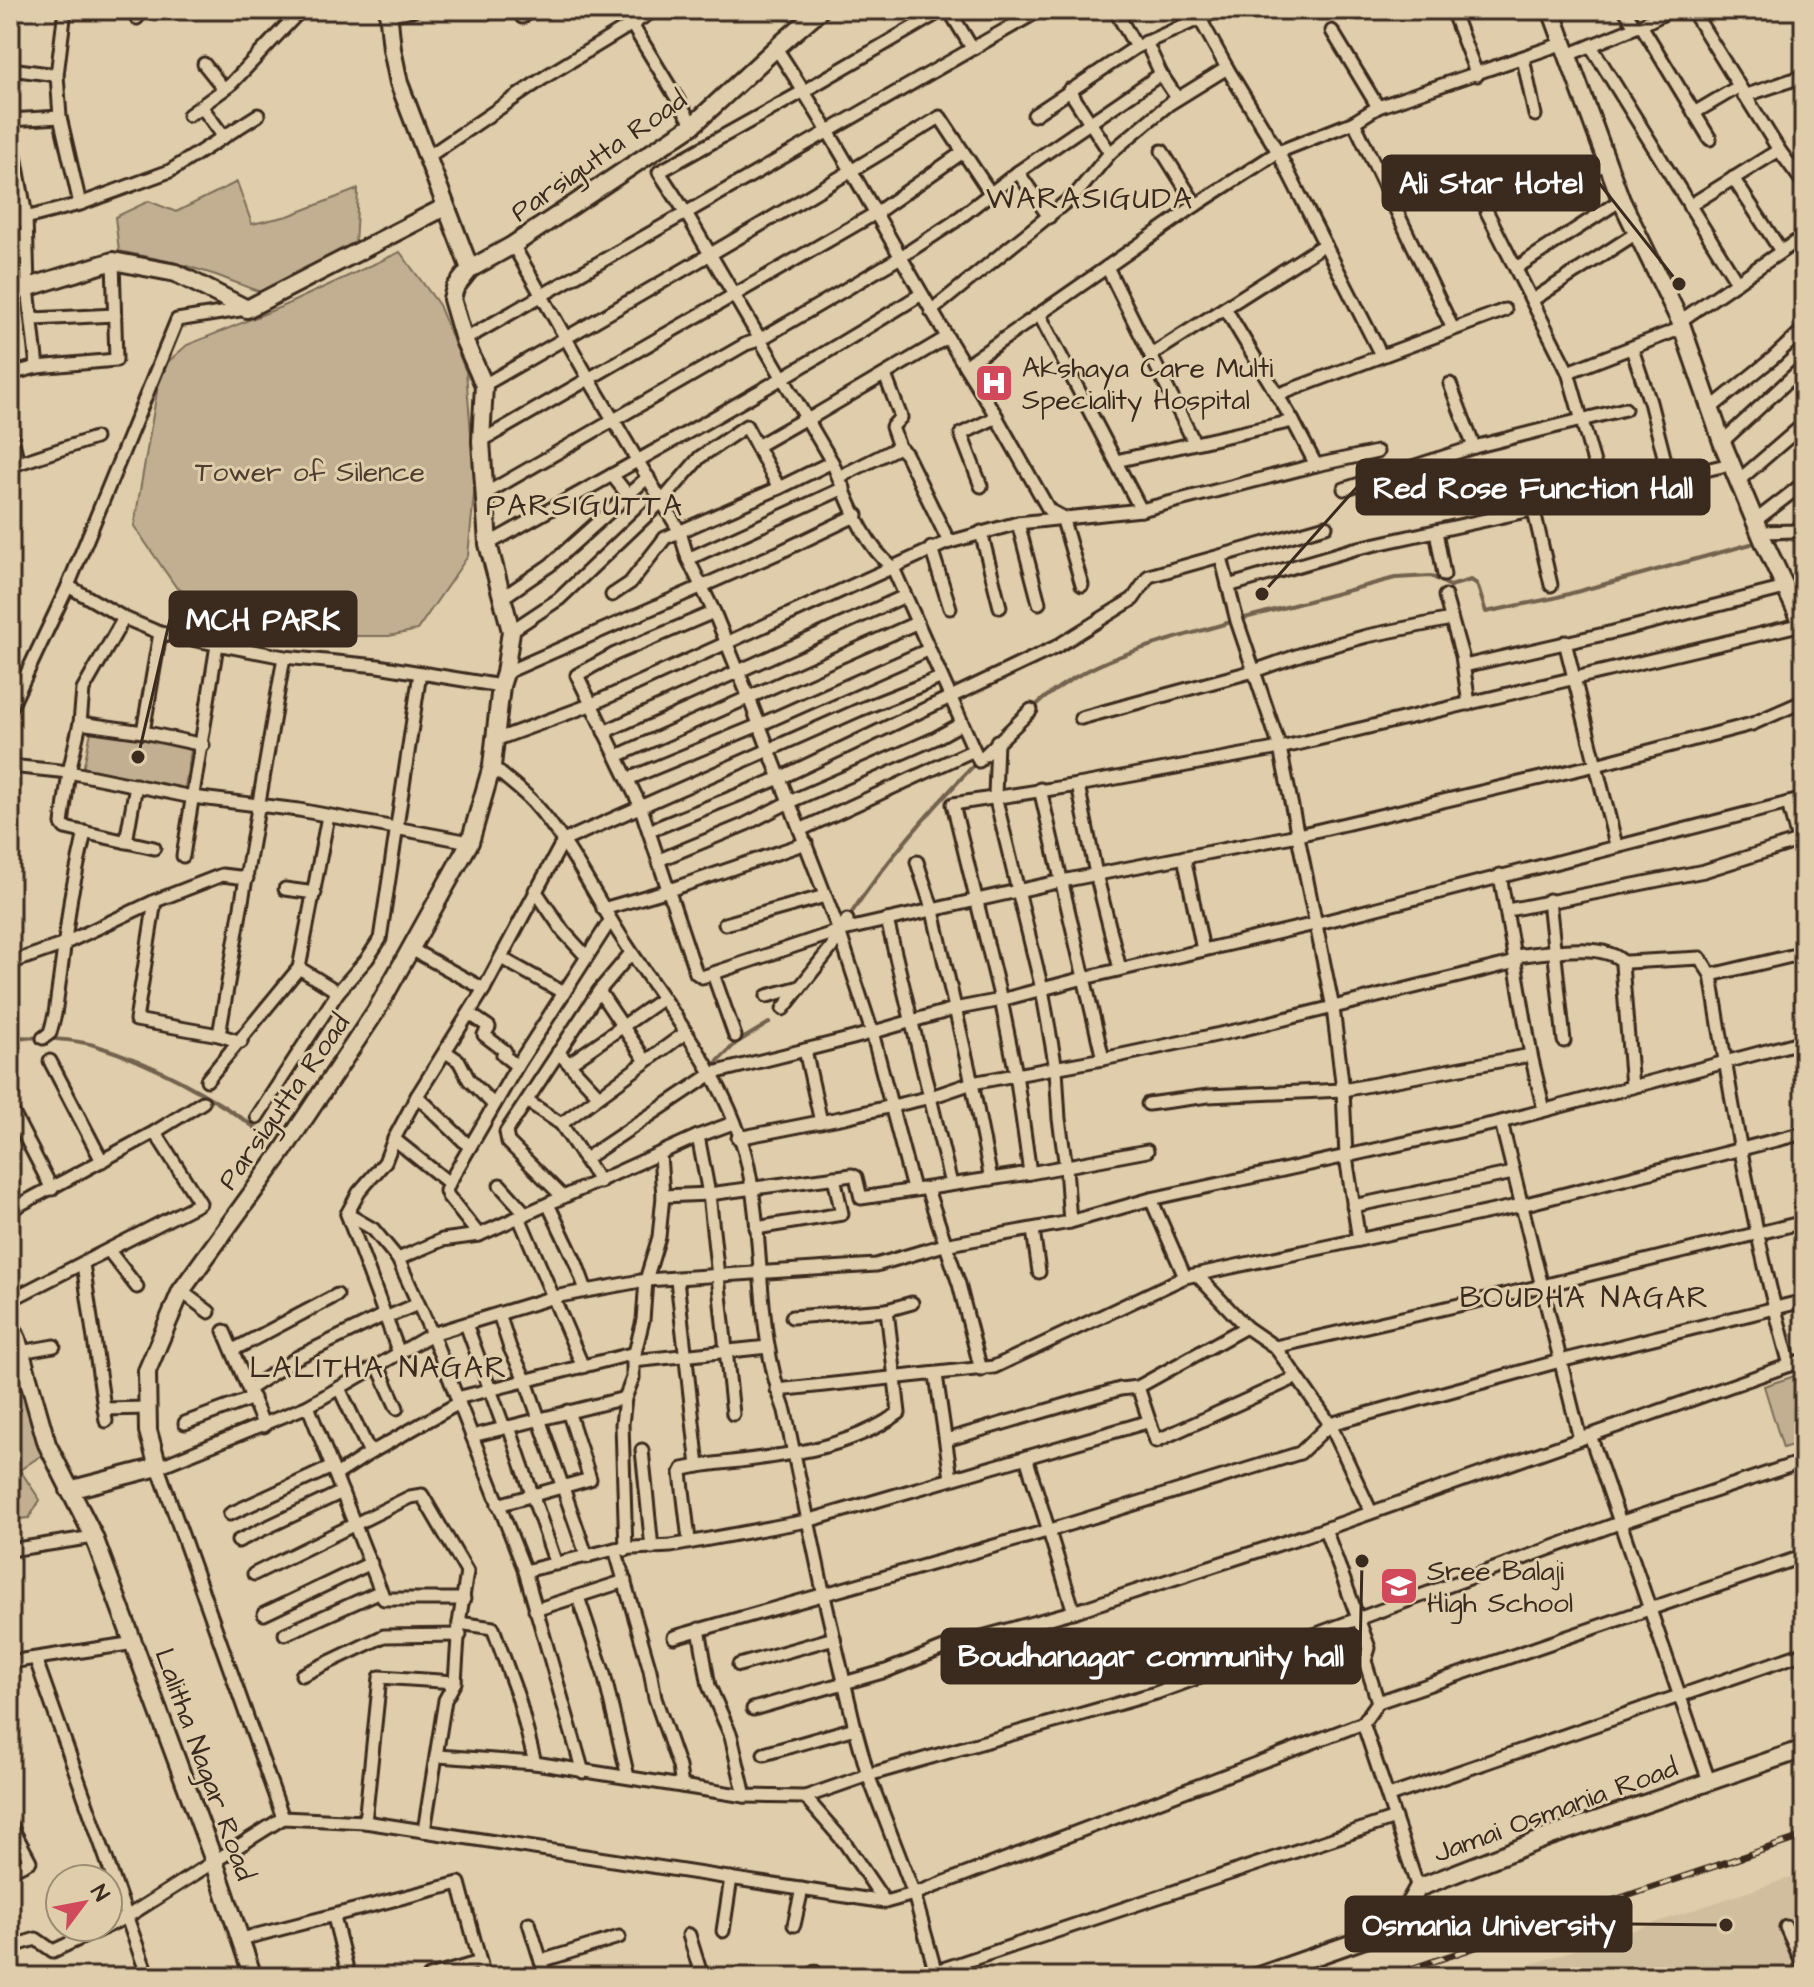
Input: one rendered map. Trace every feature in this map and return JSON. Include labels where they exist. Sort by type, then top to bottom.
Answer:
[{"type":"street","points":[[65,10],[57,75],[60,117],[80,204]]},
{"type":"street","points":[[189,115],[224,89],[301,10]]},
{"type":"street","points":[[414,10],[388,12],[392,49],[399,83],[470,269],[455,288],[452,299],[464,340],[484,385],[481,441],[488,544],[511,631],[559,599],[663,500],[700,457],[746,426],[779,488]]},
{"type":"street","points":[[522,17],[534,10]]},
{"type":"street","points":[[623,10],[693,125]]},
{"type":"street","points":[[429,156],[630,23],[655,10]]},
{"type":"street","name":"Parsigutta Road","points":[[470,269],[513,245],[693,125],[819,10]]},
{"type":"street","points":[[943,10],[659,172],[832,462],[876,554],[893,568],[961,724],[979,755]]},
{"type":"street","points":[[949,10],[972,48]]},
{"type":"street","points":[[464,340],[1040,10]]},
{"type":"street","points":[[1115,10],[1177,98]]},
{"type":"street","points":[[1034,115],[1141,44],[1197,14],[1219,10]]},
{"type":"street","points":[[1030,1173],[1016,1074],[1001,1000],[953,804],[1280,748],[1574,680],[1802,618],[1785,588],[1731,464],[1681,324],[1621,200],[1551,10]]},
{"type":"street","points":[[1625,10],[1710,139]]},
{"type":"street","points":[[962,363],[1278,152],[1354,122],[1378,107],[1477,75],[1517,58],[1591,46],[1671,10]]},
{"type":"street","points":[[1692,10],[1779,150],[1803,182]]},
{"type":"street","points":[[1453,13],[1477,75]]},
{"type":"street","points":[[1197,14],[1278,152],[1381,355]]},
{"type":"street","points":[[1332,31],[1378,107]]},
{"type":"street","points":[[1591,46],[1737,282]]},
{"type":"street","points":[[776,48],[829,132],[920,295],[997,417],[1049,510],[1062,517],[1082,585]]},
{"type":"street","points":[[1517,58],[1535,115]]},
{"type":"street","points":[[204,64],[224,89]]},
{"type":"street","points":[[931,311],[1077,193],[1110,153],[1177,98],[1227,68]]},
{"type":"street","points":[[18,70],[57,75]]},
{"type":"street","points":[[485,494],[899,258],[1161,74]]},
{"type":"street","points":[[1694,113],[1741,91],[1804,76]]},
{"type":"street","points":[[1069,90],[1110,153]]},
{"type":"street","points":[[201,106],[224,137]]},
{"type":"street","points":[[10,222],[80,204],[170,171],[258,115]]},
{"type":"street","points":[[10,120],[60,117]]},
{"type":"street","points":[[484,385],[709,253],[749,234],[940,117],[991,194]]},
{"type":"street","points":[[1354,122],[1453,329]]},
{"type":"street","points":[[10,128],[26,216],[28,288],[34,319],[37,367]]},
{"type":"street","points":[[1689,206],[1779,150]]},
{"type":"street","points":[[1162,151],[1196,205]]},
{"type":"street","points":[[481,441],[876,213],[963,152]]},
{"type":"street","points":[[1555,181],[1608,164]]},
{"type":"street","points":[[1018,172],[1049,217]]},
{"type":"street","points":[[1733,178],[1781,251]]},
{"type":"street","points":[[1516,268],[1621,200]]},
{"type":"street","points":[[10,709],[68,586],[177,320],[247,309],[445,207]]},
{"type":"street","points":[[1487,212],[1534,299],[1568,372],[1603,494]]},
{"type":"street","points":[[1534,299],[1638,232]]},
{"type":"street","points":[[1568,372],[1632,349],[1681,324],[1804,236]]},
{"type":"street","points":[[1151,355],[1325,244]]},
{"type":"street","points":[[513,245],[589,379],[663,500],[714,612],[839,931],[872,1032],[913,1189]]},
{"type":"street","points":[[10,293],[113,261],[176,273],[247,309]]},
{"type":"street","points":[[10,374],[37,367],[116,360],[113,261]]},
{"type":"street","points":[[1107,267],[1194,442]]},
{"type":"street","points":[[488,544],[639,461],[705,420],[784,379],[920,295]]},
{"type":"street","points":[[1225,308],[1316,465]]},
{"type":"street","points":[[1277,395],[1505,310]]},
{"type":"street","points":[[1039,314],[1141,510]]},
{"type":"street","points":[[34,319],[115,315]]},
{"type":"street","points":[[1711,408],[1804,329]]},
{"type":"street","points":[[757,446],[946,338]]},
{"type":"street","points":[[1632,349],[1650,402],[1670,480]]},
{"type":"street","points":[[1722,442],[1804,366]]},
{"type":"street","points":[[885,375],[901,417],[892,427],[899,447],[906,454],[949,542]]},
{"type":"street","points":[[1450,384],[1474,447]]},
{"type":"street","points":[[1344,489],[1474,447],[1625,409]]},
{"type":"street","points":[[981,486],[961,434],[997,417]]},
{"type":"street","points":[[1116,461],[1293,421]]},
{"type":"street","points":[[1738,481],[1804,424]]},
{"type":"street","points":[[10,429],[14,464],[95,438]]},
{"type":"street","points":[[688,559],[841,483],[899,447]]},
{"type":"street","points":[[495,740],[590,705],[949,542],[1018,523],[1141,510],[1377,452]]},
{"type":"street","points":[[612,595],[630,583],[665,538],[832,462]]},
{"type":"street","points":[[1228,586],[1354,549],[1534,511],[1731,464]]},
{"type":"street","points":[[612,475],[627,494]]},
{"type":"street","points":[[502,598],[550,565],[648,477]]},
{"type":"street","points":[[1758,526],[1804,483]]},
{"type":"street","points":[[1534,511],[1551,585]]},
{"type":"street","points":[[68,586],[124,618],[160,633],[284,657],[503,680],[701,585],[857,515]]},
{"type":"street","points":[[1018,523],[1039,603]]},
{"type":"street","points":[[1758,526],[1794,531],[1804,525]]},
{"type":"street","points":[[649,831],[780,778],[1056,647],[1133,599],[1149,576],[1326,526]]},
{"type":"street","points":[[1436,531],[1444,575]]},
{"type":"street","points":[[981,532],[1000,607]]},
{"type":"street","points":[[931,548],[950,608]]},
{"type":"street","points":[[1221,557],[1280,748],[1333,1008],[1343,1090],[1346,1157],[1359,1240]]},
{"type":"street","points":[[1464,666],[1785,588]]},
{"type":"street","points":[[604,732],[905,596]]},
{"type":"street","points":[[1445,596],[1464,666],[1469,704]]},
{"type":"street","points":[[714,612],[615,654],[577,675],[640,805],[696,973],[702,977],[839,931],[1062,881],[1298,835],[1596,765],[1752,724],[1804,701]]},
{"type":"street","points":[[124,618],[83,690],[62,824],[65,828],[154,848]]},
{"type":"street","points":[[1081,718],[1254,671],[1367,636],[1451,619]]},
{"type":"street","points":[[617,756],[916,623]]},
{"type":"street","name":"Parsigutta Road","points":[[158,1467],[148,1431],[147,1371],[181,1291],[282,1152],[359,1037],[470,842],[492,766],[511,631]]},
{"type":"street","points":[[143,732],[160,633]]},
{"type":"street","points":[[1565,642],[1616,845]]},
{"type":"street","points":[[183,856],[217,645]]},
{"type":"street","points":[[628,779],[928,650]]},
{"type":"street","points":[[219,1035],[284,657]]},
{"type":"street","points":[[257,1117],[338,992],[380,939],[420,673]]},
{"type":"street","points":[[399,1353],[347,1214],[359,1192],[385,1162],[417,1096],[470,1014],[563,841],[640,805],[940,678]]},
{"type":"street","points":[[800,830],[979,755],[1031,710]]},
{"type":"street","points":[[80,723],[203,745]]},
{"type":"street","points":[[659,860],[746,824],[961,724]]},
{"type":"street","points":[[997,741],[995,796],[1042,989],[1056,1069],[1070,1222]]},
{"type":"street","points":[[10,766],[69,772],[192,797],[260,804],[470,842]]},
{"type":"street","points":[[492,766],[532,802],[563,841],[610,921],[713,1073],[733,1123],[748,1164],[768,1347],[785,1411],[844,1683],[868,1775],[914,1894],[936,1974]]},
{"type":"street","points":[[126,842],[136,785]]},
{"type":"street","points":[[1078,785],[1120,969]]},
{"type":"street","points":[[1040,789],[1103,1059]]},
{"type":"street","points":[[585,1159],[713,1073],[954,1009],[1315,924],[1804,799]]},
{"type":"street","points":[[1788,803],[1804,862]]},
{"type":"street","points":[[207,1080],[299,968],[328,816]]},
{"type":"street","points":[[43,1038],[50,1033],[55,1014],[71,896],[85,832]]},
{"type":"street","points":[[1508,910],[1704,871],[1798,841]]},
{"type":"street","points":[[603,909],[806,843]]},
{"type":"street","points":[[1184,857],[1203,950]]},
{"type":"street","points":[[917,862],[933,911],[991,1179]]},
{"type":"street","points":[[10,963],[64,944],[155,901],[222,875],[247,878]]},
{"type":"street","points":[[1500,875],[1531,1055],[1544,1110]]},
{"type":"street","points":[[285,889],[315,893]]},
{"type":"street","points":[[535,890],[563,931],[586,956]]},
{"type":"street","points":[[725,924],[825,896]]},
{"type":"street","points":[[1549,900],[1564,1041]]},
{"type":"street","points":[[155,901],[136,1020],[241,1042]]},
{"type":"street","points":[[783,1009],[831,948],[847,920]]},
{"type":"street","points":[[887,920],[951,1184]]},
{"type":"street","points":[[479,1235],[448,1196],[449,1183],[517,1066],[610,921]]},
{"type":"street","points":[[411,949],[484,989]]},
{"type":"street","points":[[738,1138],[893,1106],[972,1083],[1056,1069],[1333,1008],[1516,959],[1556,952],[1601,950],[1616,955],[1624,963],[1700,958],[1711,975],[1758,1235],[1790,1365]]},
{"type":"street","points":[[563,1197],[506,1138],[506,1132],[599,991],[631,953]]},
{"type":"street","points":[[1711,975],[1804,953]]},
{"type":"street","points":[[501,958],[564,993]]},
{"type":"street","points":[[1624,963],[1621,967],[1632,1087]]},
{"type":"street","points":[[299,968],[338,992]]},
{"type":"street","points":[[713,974],[735,1036]]},
{"type":"street","points":[[767,996],[800,987]]},
{"type":"street","points":[[599,991],[646,1061]]},
{"type":"street","points":[[570,1063],[662,999]]},
{"type":"street","points":[[470,1014],[489,1027],[484,1035],[505,1051],[503,1055],[517,1066]]},
{"type":"street","points":[[561,1124],[685,1033]]},
{"type":"street","points":[[69,1490],[158,1467],[264,1426],[308,1406],[432,1334],[554,1297],[646,1280],[876,1265],[944,1245],[1070,1222],[1151,1199],[1501,1122],[1804,1041]]},
{"type":"street","points":[[805,1050],[821,1122]]},
{"type":"street","points":[[446,1052],[459,1061],[469,1080],[494,1105]]},
{"type":"street","points":[[558,1052],[599,1096]]},
{"type":"street","points":[[1148,1104],[1208,1096],[1343,1090],[1531,1055]]},
{"type":"street","points":[[50,1061],[102,1161]]},
{"type":"street","points":[[417,1096],[469,1146]]},
{"type":"street","points":[[527,1101],[561,1124],[600,1182]]},
{"type":"street","points":[[10,1210],[155,1132],[203,1102]]},
{"type":"street","points":[[10,1107],[52,1189]]},
{"type":"street","points":[[1501,1122],[1560,1361],[1709,1781]]},
{"type":"street","points":[[398,1259],[442,1240],[479,1235],[733,1123]]},
{"type":"street","points":[[10,1300],[200,1203],[155,1132]]},
{"type":"street","points":[[777,1390],[994,1367],[1191,1276],[1522,1205],[1804,1133]]},
{"type":"street","points":[[698,1136],[709,1194],[733,1414]]},
{"type":"street","points":[[394,1139],[449,1183]]},
{"type":"street","points":[[663,1196],[709,1194],[855,1176],[861,1198],[1030,1173],[1147,1151]]},
{"type":"street","points":[[660,1155],[663,1196],[659,1237],[646,1280],[643,1320],[622,1424],[621,1550],[625,1581],[655,1698],[679,1767],[682,1786]]},
{"type":"street","points":[[1353,1206],[1513,1173]]},
{"type":"street","points":[[756,1228],[842,1214],[834,1177]]},
{"type":"street","points":[[500,1185],[523,1216],[583,1367]]},
{"type":"street","points":[[927,1189],[959,1284],[981,1370]]},
{"type":"street","points":[[1151,1199],[1191,1276],[1246,1327],[1275,1347],[1297,1377],[1330,1424],[1371,1512]]},
{"type":"street","points":[[548,1204],[586,1290]]},
{"type":"street","points":[[347,1214],[373,1229],[398,1259],[432,1334],[525,1571],[583,1772]]},
{"type":"street","points":[[1275,1347],[1804,1222]]},
{"type":"street","points":[[1033,1230],[1039,1272]]},
{"type":"street","points":[[109,1251],[137,1287]]},
{"type":"street","points":[[83,1264],[105,1415],[148,1408]]},
{"type":"street","points":[[677,1280],[698,1466]]},
{"type":"street","points":[[181,1291],[209,1312]]},
{"type":"street","points":[[233,1350],[337,1295]]},
{"type":"street","points":[[674,1637],[1047,1531],[1300,1453],[1330,1424],[1560,1361],[1804,1301]]},
{"type":"street","points":[[792,1317],[887,1310],[912,1303]]},
{"type":"street","points":[[185,1423],[251,1394],[298,1357],[418,1304]]},
{"type":"street","points":[[689,1540],[683,1469],[793,1454],[841,1443],[899,1413],[887,1310]]},
{"type":"street","points":[[499,1314],[510,1348],[526,1381],[587,1557]]},
{"type":"street","points":[[466,1324],[503,1425],[509,1427]]},
{"type":"street","points":[[946,1440],[1120,1389],[1138,1387],[1246,1327]]},
{"type":"street","points":[[224,1331],[264,1426]]},
{"type":"street","points":[[54,1346],[14,1339],[47,1444],[94,1537],[135,1643]]},
{"type":"street","points":[[230,1514],[334,1471],[458,1400],[491,1388],[634,1357],[687,1357],[768,1347]]},
{"type":"street","points":[[753,1709],[886,1671],[946,1647],[1074,1612],[1325,1529],[1804,1360]]},
{"type":"street","points":[[378,1366],[397,1408]]},
{"type":"street","points":[[936,1375],[951,1478]]},
{"type":"street","points":[[1138,1387],[1147,1422],[1156,1441],[1297,1377]]},
{"type":"street","points":[[339,1388],[370,1453]]},
{"type":"street","points":[[472,1436],[625,1398]]},
{"type":"street","points":[[308,1406],[384,1599],[464,1599]]},
{"type":"street","points":[[498,1505],[590,1479],[568,1411]]},
{"type":"street","points":[[525,1571],[621,1550],[652,1548],[807,1521],[1147,1422]]},
{"type":"street","points":[[509,1427],[556,1564]]},
{"type":"street","points":[[642,1450],[652,1548]]},
{"type":"street","points":[[1026,1457],[1074,1612]]},
{"type":"street","points":[[438,1756],[535,1763],[745,1796],[805,1797],[868,1775],[1156,1693],[1619,1523],[1804,1461]]},
{"type":"street","points":[[158,1467],[283,1818]]},
{"type":"street","points":[[238,1541],[342,1492]]},
{"type":"street","points":[[254,1574],[410,1497],[422,1495],[467,1572],[455,1682],[445,1700],[424,1831]]},
{"type":"street","points":[[1325,1529],[1369,1648],[1365,1661],[1378,1702]]},
{"type":"street","points":[[10,1550],[94,1537]]},
{"type":"street","points":[[124,1918],[283,1818],[365,1822],[885,1902],[914,1894],[1363,1723],[1378,1702],[1804,1556]]},
{"type":"street","points":[[264,1614],[371,1563]]},
{"type":"street","points":[[535,1610],[625,1581]]},
{"type":"street","points":[[285,1634],[381,1591]]},
{"type":"street","points":[[578,1597],[604,1674],[628,1777]]},
{"type":"street","points":[[302,1675],[384,1636],[493,1628],[519,1700],[535,1763]]},
{"type":"street","points":[[699,1629],[709,1686],[731,1736],[745,1796]]},
{"type":"street","points":[[739,1665],[834,1638]]},
{"type":"street","name":"Lalitha Nagar Road","points":[[10,1662],[135,1643],[253,1977]]},
{"type":"street","points":[[1389,1796],[1804,1653]]},
{"type":"street","points":[[36,1660],[148,1977]]},
{"type":"street","points":[[365,1822],[380,1677],[455,1682]]},
{"type":"street","points":[[1363,1723],[1418,1888]]},
{"type":"street","points":[[764,1754],[855,1728]]},
{"type":"street","name":"Jamai Osmania Road","points":[[1256,1977],[1396,1928],[1418,1888],[1548,1837],[1804,1749]]},
{"type":"street","points":[[805,1797],[851,1850],[885,1902]]},
{"type":"street","points":[[919,1977],[936,1974],[1395,1818]]},
{"type":"street","points":[[10,1824],[30,1861],[10,1871]]},
{"type":"street","points":[[723,1931],[731,1878]]},
{"type":"street","points":[[241,1939],[459,1883],[484,1977]]},
{"type":"street","points":[[794,1925],[802,1889]]},
{"type":"street","points":[[334,1917],[349,1977]]},
{"type":"street","points":[[529,1923],[546,1977]]},
{"type":"street","points":[[1786,1927],[1804,1967]]},
{"type":"street","points":[[689,1935],[702,1977]]},
{"type":"street","points":[[541,1961],[619,1937]]},
{"type":"street","points":[[10,1947],[36,1939],[53,1951],[67,1943]]},
{"type":"street","points":[[429,1977],[480,1962]]},
{"type":"shaded area","points":[[1804,1873],[1804,1977],[1493,1977]]},
{"type":"green space","points":[[237,182],[252,224],[288,216],[358,189],[355,246],[268,295],[173,262],[119,251],[115,217],[149,201],[176,212]]},
{"type":"green space","name":"Tower of Silence","points":[[400,252],[439,305],[466,372],[475,483],[468,556],[417,630],[389,636],[271,636],[176,587],[134,526],[161,368],[187,345],[281,307]]},
{"type":"green space","points":[[93,722],[192,744],[184,793],[83,770]]},
{"type":"green space","points":[[13,1343],[46,1452],[20,1470],[40,1500],[29,1518],[10,1520],[10,1344]]},
{"type":"green space","points":[[1804,1373],[1804,1441],[1783,1448],[1764,1386]]},
{"type":"waterway","points":[[1776,539],[1804,542]]},
{"type":"waterway","points":[[1241,619],[1395,578],[1431,576],[1450,586],[1471,580],[1477,584],[1486,612],[1554,598],[1751,544]]},
{"type":"waterway","points":[[1033,708],[1077,676],[1101,664],[1152,645],[1231,622]]},
{"type":"waterway","points":[[848,918],[909,837],[977,762]]},
{"type":"waterway","points":[[715,1064],[736,1043],[769,1023]]},
{"type":"waterway","points":[[10,1037],[78,1042],[121,1054],[189,1086],[272,1140]]},
{"type":"railway","points":[[1387,1977],[1804,1836]]},
{"type":"place","name":"Ali Star Hotel","points":[[1679,284]]},
{"type":"place","name":"Akshaya Care Multi Speciality Hospital","points":[[994,383]]},
{"type":"place","name":"Red Rose Function Hall","points":[[1262,594]]},
{"type":"place","name":"MCH PARK","points":[[138,757]]},
{"type":"place","name":"Boudhanagar community hall","points":[[1362,1561]]},
{"type":"place","name":"Sree Balaji High School","points":[[1399,1586]]},
{"type":"place","name":"Osmania University","points":[[1726,1925]]},
{"type":"district","name":"WARASIGUDA","points":[[1090,198]]},
{"type":"district","name":"PARSIGUTTA","points":[[585,505]]},
{"type":"district","name":"BOUDHA NAGAR","points":[[1585,1297]]},
{"type":"district","name":"LALITHA NAGAR","points":[[379,1367]]}]
